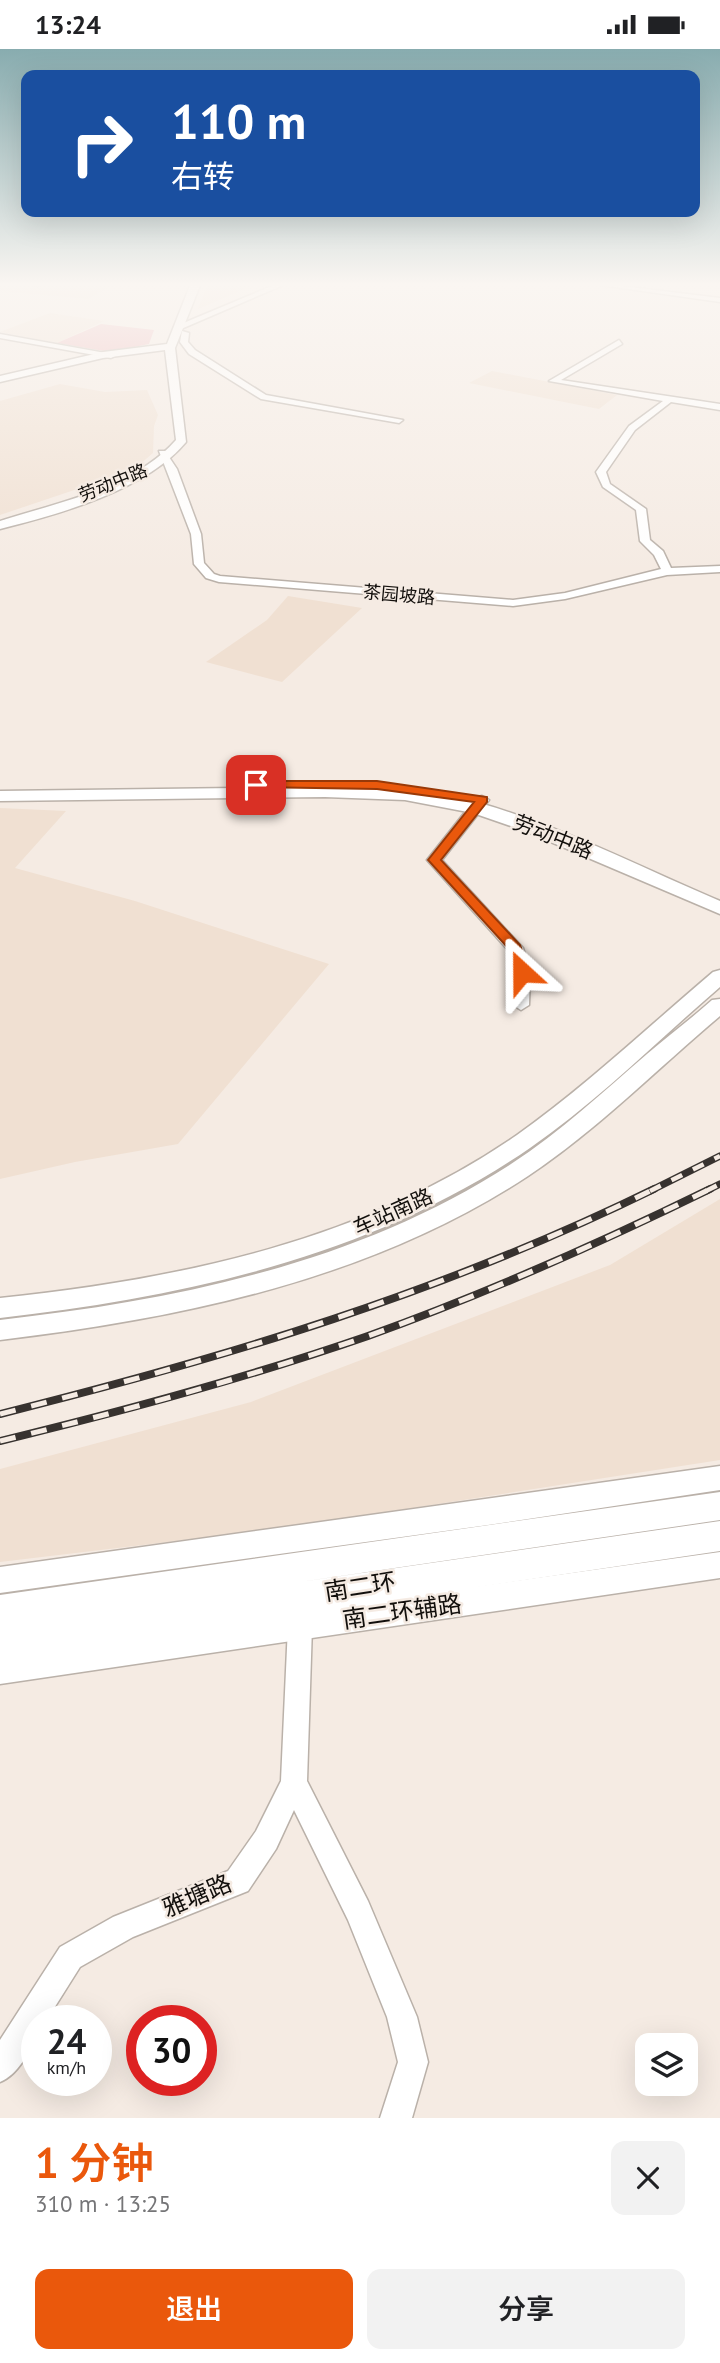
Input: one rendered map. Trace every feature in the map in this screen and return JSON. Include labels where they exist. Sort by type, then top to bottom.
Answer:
[{"type":"highway","name":"南二环","points":[[0,1611],[720,1506]]},
{"type":"highway","name":"南二环","points":[[0,1642],[720,1536]]},
{"type":"main road","name":"劳动中路","points":[[0,522],[104,489],[163,457],[182,440],[171,380]]},
{"type":"main road","name":"劳动中路","points":[[0,785],[48,787],[356,784],[414,788],[546,820],[720,892]]},
{"type":"main road","name":"劳动中路","points":[[0,796],[359,793],[405,795],[480,804],[720,908]]},
{"type":"main road","name":"车站南路","points":[[0,1308],[79,1301],[161,1286],[248,1265],[366,1226],[413,1205],[457,1182],[527,1138],[605,1076],[720,976]]},
{"type":"main road","name":"车站南路","points":[[0,1331],[87,1322],[215,1295],[330,1261],[419,1226],[494,1186],[545,1152],[720,1005]]},
{"type":"main road","points":[[0,1580],[488,1513],[720,1478]]},
{"type":"main road","name":"南二环辅路","points":[[0,1669],[720,1565]]},
{"type":"street","points":[[236,380],[264,397],[400,420]]},
{"type":"street","points":[[555,380],[553,381],[720,409]]},
{"type":"street","points":[[667,401],[632,428],[601,472],[607,485],[641,509],[645,541],[659,553],[667,570]]},
{"type":"street","name":"茶园坡路","points":[[163,457],[172,469],[196,534],[199,564],[209,576],[219,579],[513,603],[552,600],[667,570],[720,569]]},
{"type":"street","points":[[480,804],[434,860],[515,948],[522,972],[521,1005]]},
{"type":"street","name":"雅塘路","points":[[0,2067],[70,1957],[123,1927],[238,1881],[266,1840],[294,1782],[300,1626]]},
{"type":"street","points":[[294,1782],[358,1911],[402,2017],[413,2062],[396,2118]]},
{"type":"shaded area","points":[[476,380],[537,380],[617,395],[599,409],[469,383]]},
{"type":"shaded area","points":[[60,384],[105,392],[147,390],[158,415],[154,426],[153,453],[139,465],[113,477],[0,515],[0,401]]},
{"type":"shaded area","points":[[288,596],[362,608],[282,682],[206,662],[267,620]]},
{"type":"shaded area","points":[[0,808],[66,811],[15,868],[135,901],[329,964],[178,1144],[75,1162],[0,1179]]},
{"type":"shaded area","points":[[720,1199],[720,1460],[277,1529],[0,1562],[0,1469],[251,1402],[610,1265]]},
{"type":"railway","points":[[654,1189],[720,1156]]},
{"type":"railway","points":[[710,1189],[720,1184]]},
{"type":"railway","points":[[0,1414],[169,1369],[333,1319],[494,1260],[654,1189]]},
{"type":"railway","points":[[650,1191],[654,1189]]},
{"type":"railway","points":[[0,1441],[185,1393],[368,1336],[541,1267],[710,1189]]},
{"type":"railway","points":[[706,1191],[710,1189]]},
{"type":"route","points":[[256,785],[377,785],[414,788],[482,800],[434,860],[515,948],[522,972]]}]
